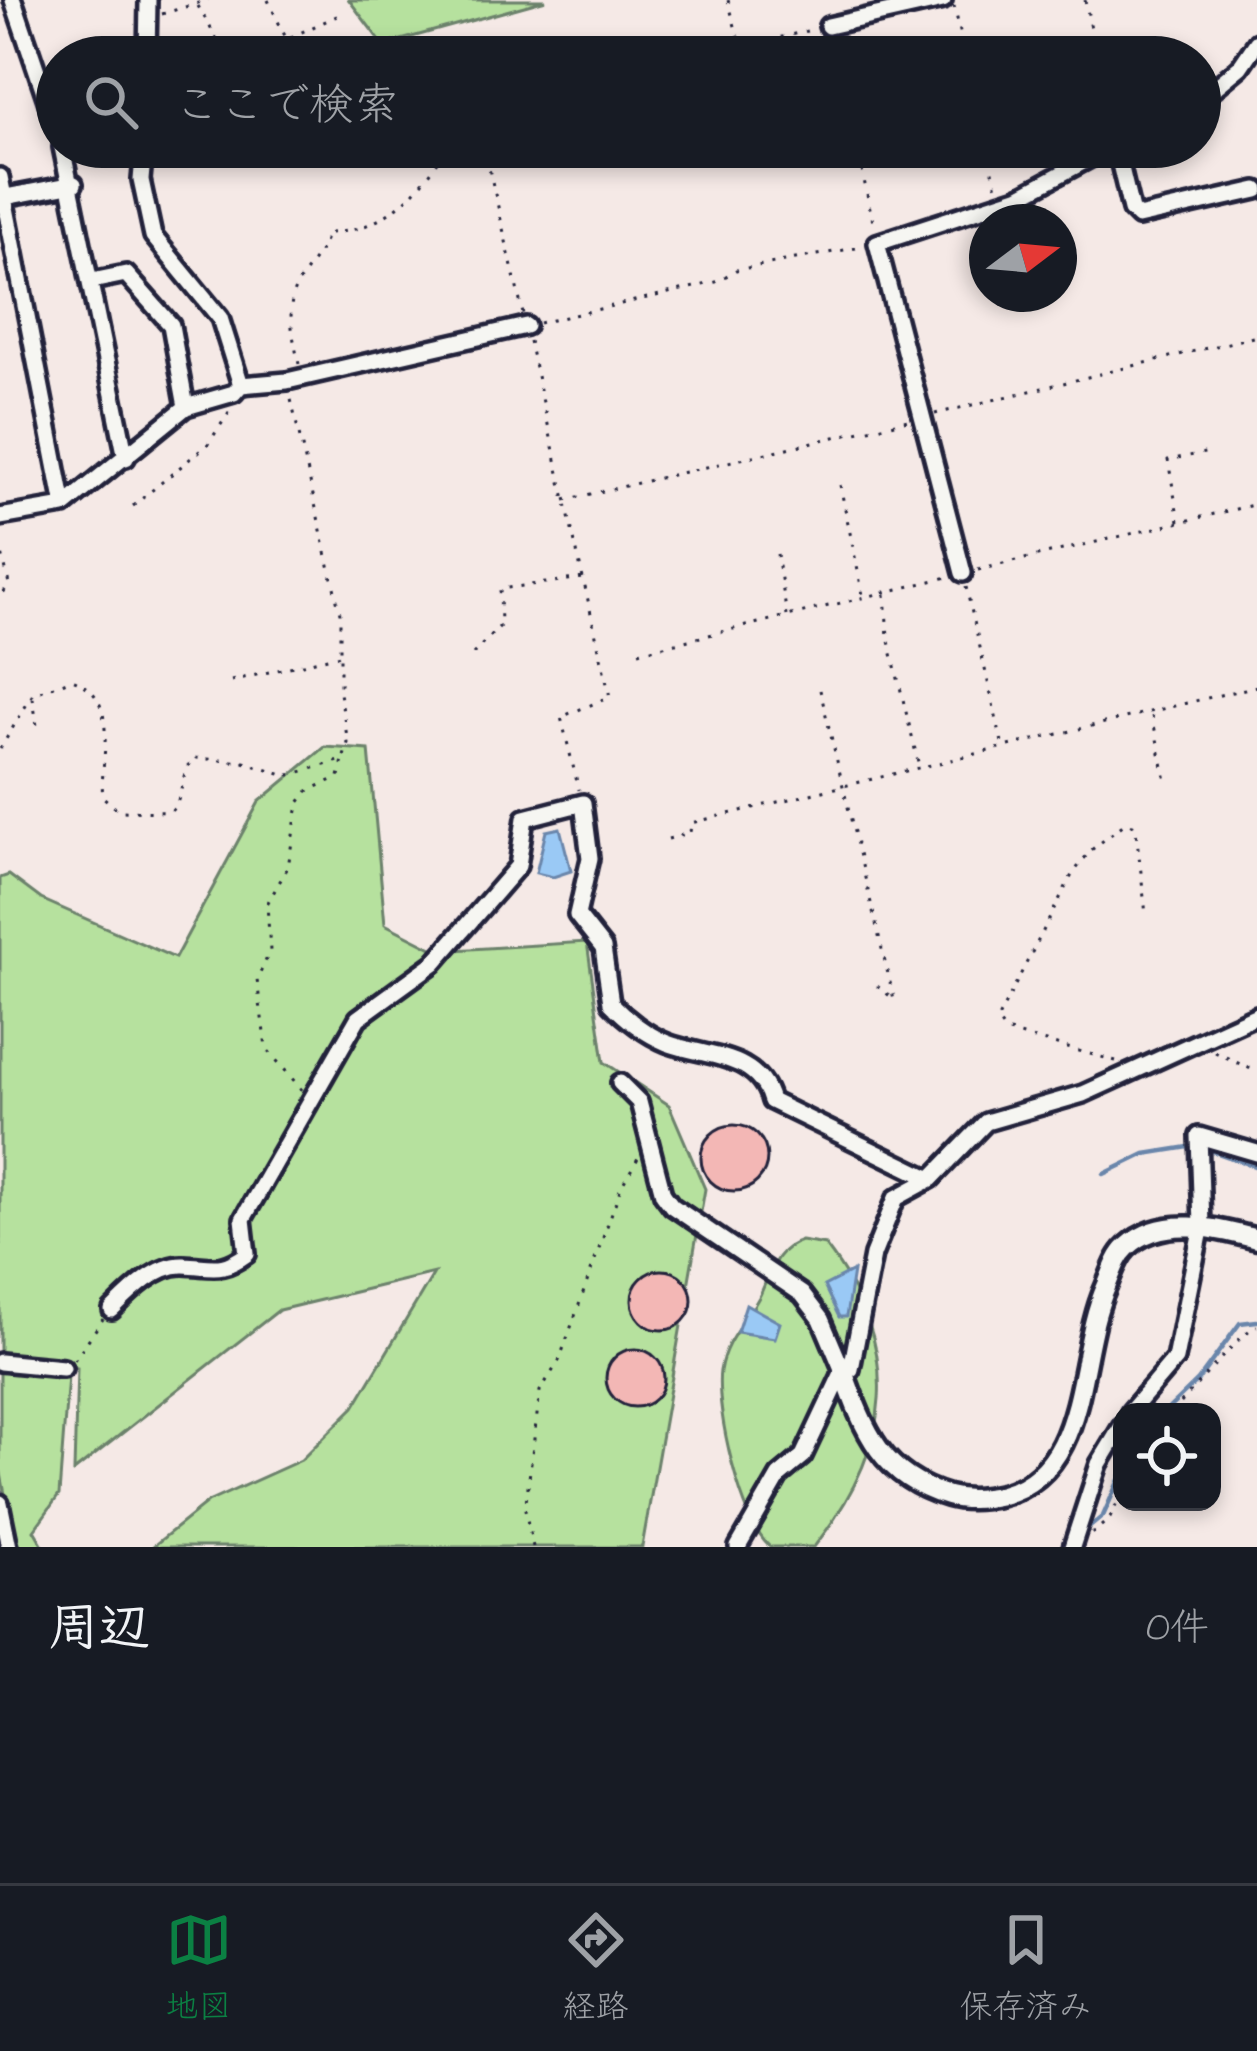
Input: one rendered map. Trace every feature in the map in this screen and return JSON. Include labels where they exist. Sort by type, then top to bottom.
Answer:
[{"type":"street","points":[[13,0],[36,54]]},
{"type":"street","points":[[828,26],[943,0]]},
{"type":"street","points":[[1221,83],[1240,67],[1257,42]]},
{"type":"street","points":[[69,168],[126,458]]},
{"type":"street","points":[[142,168],[153,236],[220,317],[237,389]]},
{"type":"street","points":[[1001,204],[1072,168]]},
{"type":"street","points":[[1119,168],[1131,211],[1138,217],[1257,190]]},
{"type":"street","points":[[0,177],[64,506]]},
{"type":"street","points":[[3,198],[74,184]]},
{"type":"street","points":[[963,573],[878,243],[969,214]]},
{"type":"street","points":[[92,281],[126,274],[171,325],[185,407]]},
{"type":"street","points":[[0,518],[64,506],[185,407],[237,389],[526,326]]},
{"type":"street","points":[[112,1310],[141,1282],[182,1264],[209,1271],[229,1267],[247,1254],[243,1219],[358,1018],[434,963],[518,866],[525,818],[583,803],[590,858],[577,915],[603,948],[604,987],[618,1011],[667,1043],[748,1065],[766,1083],[770,1101],[931,1179]]},
{"type":"street","points":[[843,1371],[851,1370],[873,1255],[896,1198],[931,1179],[986,1122],[1061,1103],[1257,1015]]},
{"type":"street","points":[[620,1083],[639,1102],[672,1206],[802,1294],[821,1318],[866,1436],[904,1477],[955,1498],[988,1498],[1017,1491],[1043,1476],[1065,1447],[1095,1312],[1121,1252],[1138,1237],[1202,1225],[1257,1239]]},
{"type":"street","points":[[1138,1403],[1175,1360],[1202,1225],[1199,1136],[1257,1153]]},
{"type":"street","points":[[0,1362],[63,1368]]},
{"type":"street","points":[[738,1547],[779,1476],[803,1456],[843,1371]]},
{"type":"street","points":[[1073,1544],[1099,1464],[1113,1441]]},
{"type":"street","points":[[0,1503],[5,1543]]},
{"type":"path","points":[[148,7],[208,0]]},
{"type":"path","points":[[268,0],[285,36]]},
{"type":"path","points":[[728,0],[737,36]]},
{"type":"path","points":[[953,0],[961,36]]},
{"type":"path","points":[[1084,0],[1092,36]]},
{"type":"path","points":[[196,5],[214,36]]},
{"type":"path","points":[[291,36],[339,15]]},
{"type":"path","points":[[786,36],[828,26],[831,36]]},
{"type":"path","points":[[311,1101],[266,1048],[256,998],[270,951],[267,904],[294,845],[298,804],[308,791],[339,777],[348,743],[337,596],[295,380],[294,289],[320,254],[327,232],[356,232],[382,218],[418,189],[432,168]]},
{"type":"path","points":[[489,168],[610,697],[561,717],[583,803]]},
{"type":"path","points":[[526,326],[716,282],[736,270],[878,243],[862,168]]},
{"type":"path","points":[[992,168],[1001,204]]},
{"type":"path","points":[[565,500],[1257,336]]},
{"type":"path","points":[[133,506],[208,444],[234,405],[237,389]]},
{"type":"path","points":[[1180,523],[1168,460],[1210,452]]},
{"type":"path","points":[[841,485],[864,597]]},
{"type":"path","points":[[639,652],[1257,504]]},
{"type":"path","points":[[0,544],[9,584],[0,598]]},
{"type":"path","points":[[777,554],[787,616]]},
{"type":"path","points":[[963,573],[1003,748]]},
{"type":"path","points":[[473,654],[501,626],[500,589],[583,578]]},
{"type":"path","points":[[885,592],[888,638],[920,768]]},
{"type":"path","points":[[231,681],[342,654]]},
{"type":"path","points":[[0,749],[32,697],[72,679],[92,692],[108,744],[103,797],[119,811],[170,812],[179,800],[185,768],[194,758],[244,762],[286,776],[344,760]]},
{"type":"path","points":[[668,839],[691,833],[691,823],[1257,686]]},
{"type":"path","points":[[820,690],[894,999],[877,986]]},
{"type":"path","points":[[32,697],[37,726]]},
{"type":"path","points":[[1151,712],[1167,784]]},
{"type":"path","points":[[1133,1071],[1110,1059],[1005,1030],[997,1021],[1072,875],[1090,851],[1124,824],[1133,825],[1136,831],[1146,914]]},
{"type":"path","points":[[1202,1042],[1257,1072]]},
{"type":"path","points":[[533,1547],[524,1510],[540,1391],[559,1361],[621,1187],[633,1162],[653,1154]]},
{"type":"path","points":[[63,1368],[87,1347],[112,1310]]},
{"type":"path","points":[[1183,1403],[1208,1379],[1241,1332],[1257,1327]]},
{"type":"path","points":[[1073,1544],[1099,1529],[1113,1506]]},
{"type":"green space","points":[[349,0],[546,0],[416,36],[376,36]]},
{"type":"green space","points":[[325,747],[369,750],[385,924],[438,951],[587,942],[604,1062],[669,1105],[705,1189],[642,1547],[152,1547],[208,1502],[301,1460],[354,1407],[434,1273],[279,1310],[74,1471],[77,1368],[0,1353],[0,878],[9,875],[41,899],[175,958],[259,802]]},
{"type":"green space","points":[[801,1241],[825,1245],[851,1283],[878,1359],[879,1397],[860,1472],[814,1547],[770,1547],[749,1515],[732,1464],[720,1371],[731,1340],[774,1263],[784,1250]]},
{"type":"green space","points":[[0,1368],[68,1375],[59,1495],[34,1530],[44,1547],[15,1547],[0,1468]]},
{"type":"water","points":[[560,828],[571,871],[553,877],[536,873],[546,831]]},
{"type":"water","points":[[853,1271],[846,1317],[839,1317],[824,1286]]},
{"type":"water","points":[[746,1304],[780,1323],[775,1338],[737,1332]]},
{"type":"building","points":[[734,1125],[757,1135],[767,1158],[757,1181],[734,1191],[711,1181],[701,1158],[711,1135]]},
{"type":"building","points":[[662,1270],[683,1279],[692,1300],[683,1321],[662,1330],[641,1321],[632,1300],[641,1279]]},
{"type":"building","points":[[635,1349],[656,1357],[664,1378],[656,1399],[635,1407],[614,1399],[606,1378],[614,1357]]},
{"type":"waterway","points":[[1104,1174],[1145,1154],[1195,1146]]},
{"type":"waterway","points":[[1206,1149],[1257,1167]]},
{"type":"waterway","points":[[1174,1403],[1198,1380],[1240,1323],[1257,1321]]},
{"type":"waterway","points":[[1085,1531],[1103,1516],[1113,1493]]}]
